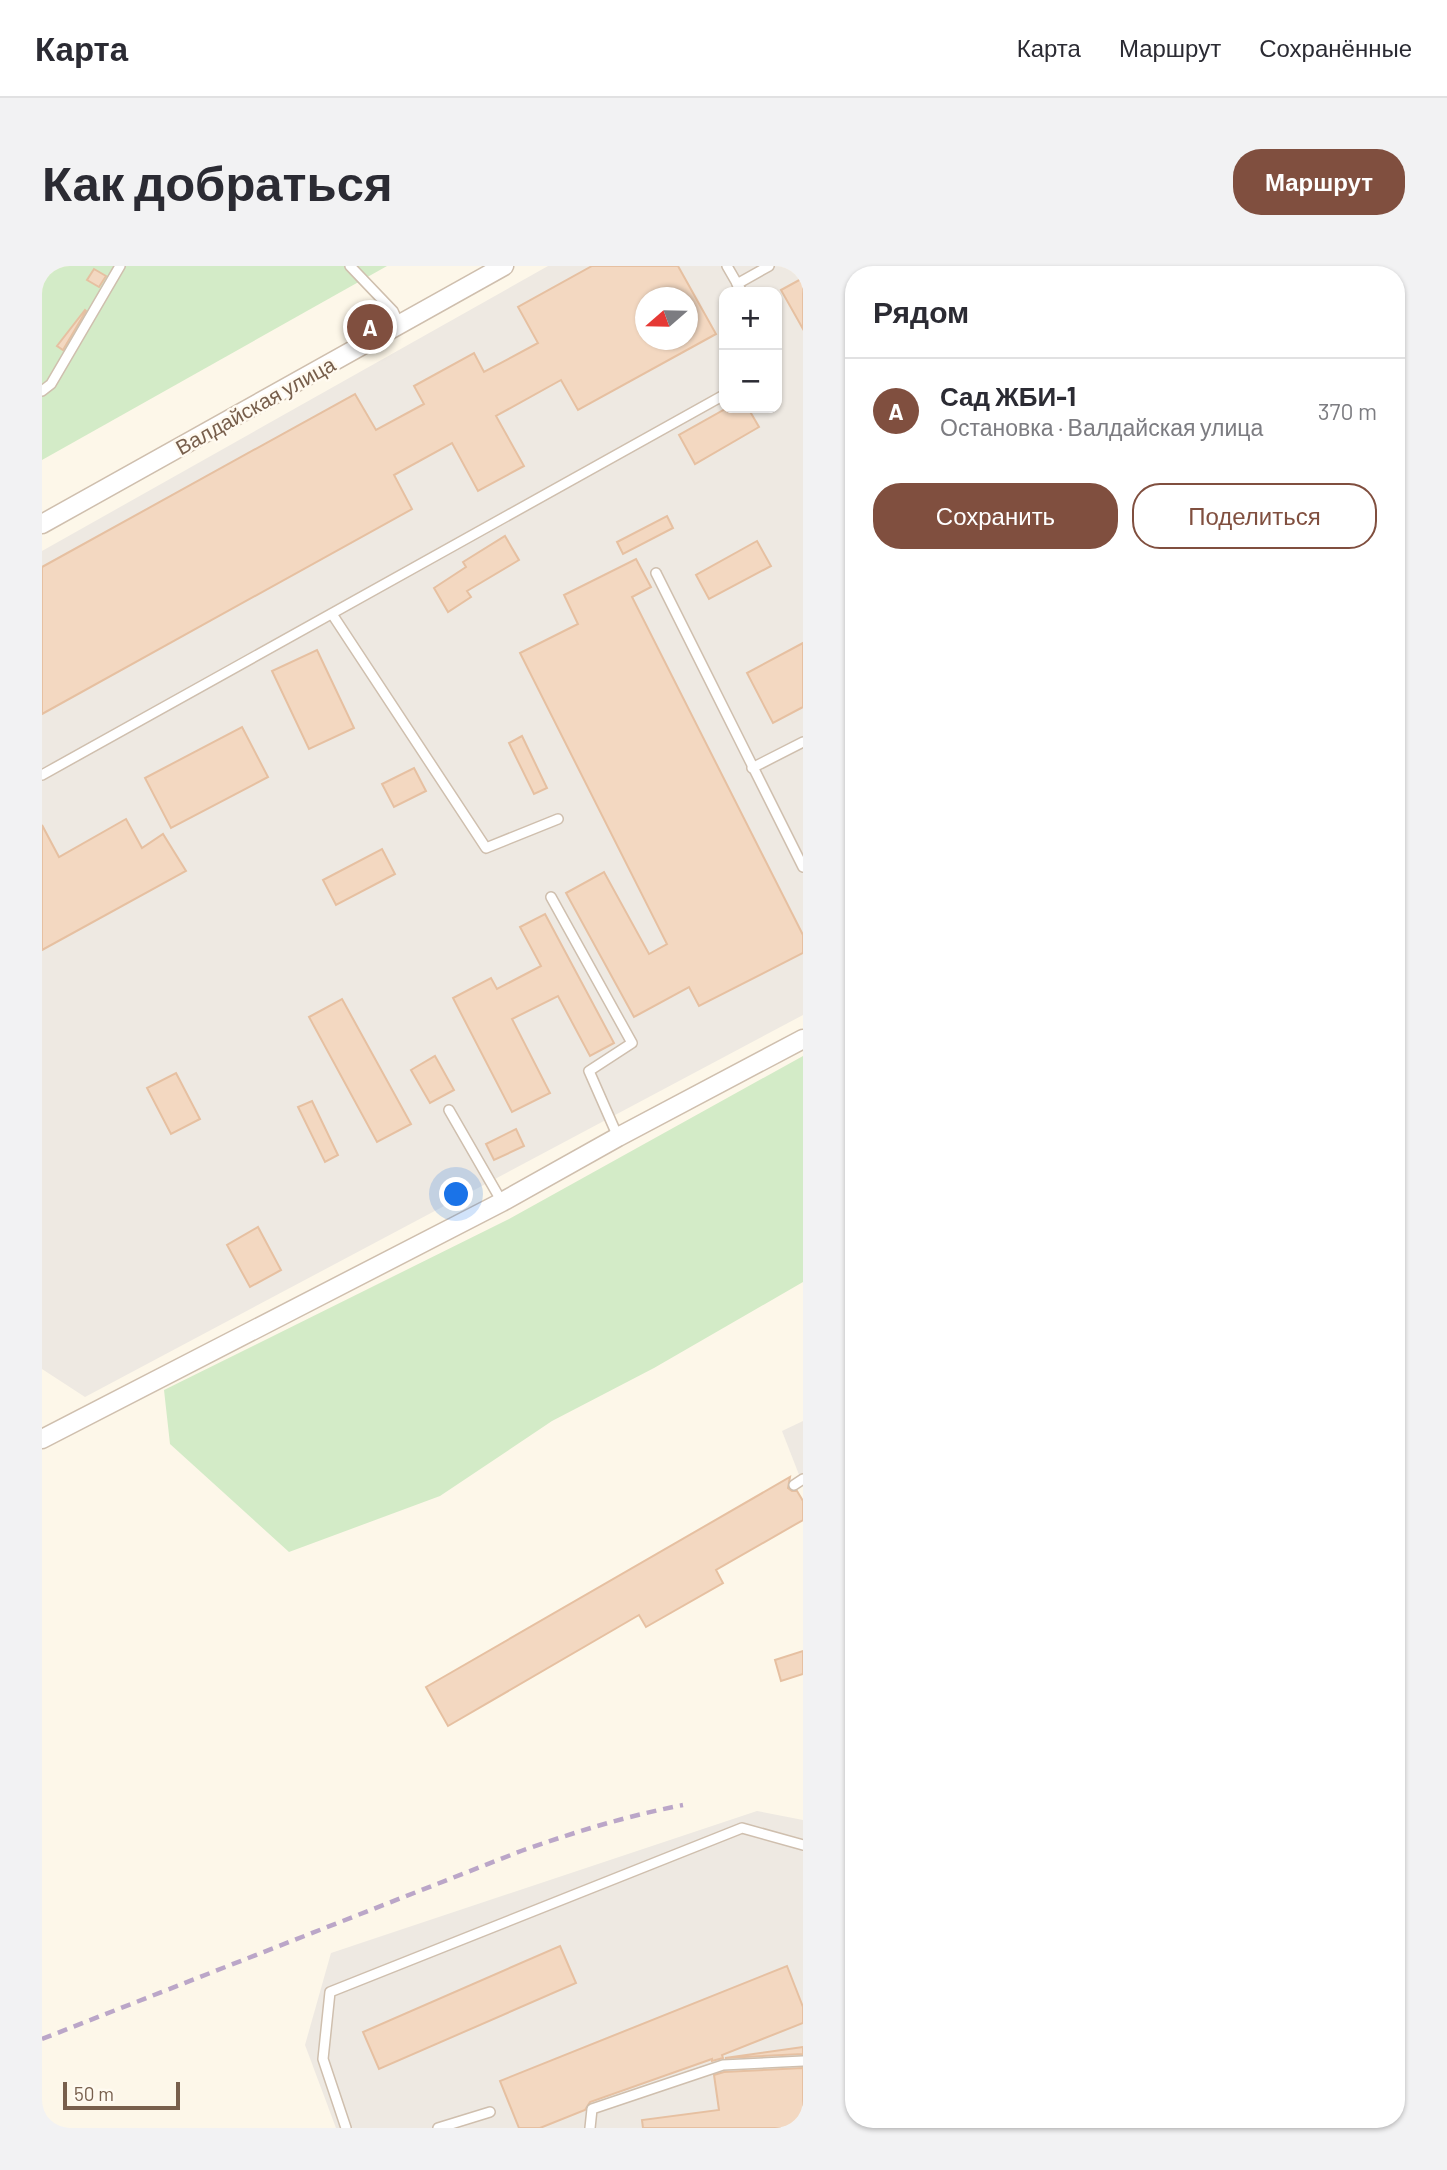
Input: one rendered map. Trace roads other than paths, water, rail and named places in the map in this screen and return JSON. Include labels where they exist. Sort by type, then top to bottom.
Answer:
[{"type":"street","name":"Валдайская улица","points":[[42,524],[504,266]]},
{"type":"street","points":[[42,1439],[502,1202],[618,1137],[803,1040]]},
{"type":"lane","points":[[42,391],[51,384],[120,266]]},
{"type":"lane","points":[[350,266],[393,311],[399,324]]},
{"type":"lane","points":[[727,266],[739,287]]},
{"type":"lane","points":[[741,287],[769,266]]},
{"type":"lane","points":[[42,775],[719,398]]},
{"type":"lane","points":[[656,573],[803,866]]},
{"type":"lane","points":[[332,614],[486,848],[558,818]]},
{"type":"lane","points":[[752,768],[803,742]]},
{"type":"lane","points":[[551,897],[632,1043],[589,1071],[618,1137]]},
{"type":"lane","points":[[449,1110],[502,1202]]},
{"type":"lane","points":[[794,1485],[803,1479]]},
{"type":"lane","points":[[346,2128],[323,2059],[330,1992],[742,1828],[803,1845]]},
{"type":"lane","points":[[590,2128],[593,2109],[723,2065],[803,2061]]},
{"type":"lane","points":[[438,2128],[491,2112]]},
{"type":"railway","points":[[42,2039],[521,1851],[601,1825],[683,1805]]},
{"type":"place","name":"Сад ЖБИ-1","points":[[370,327]]}]
